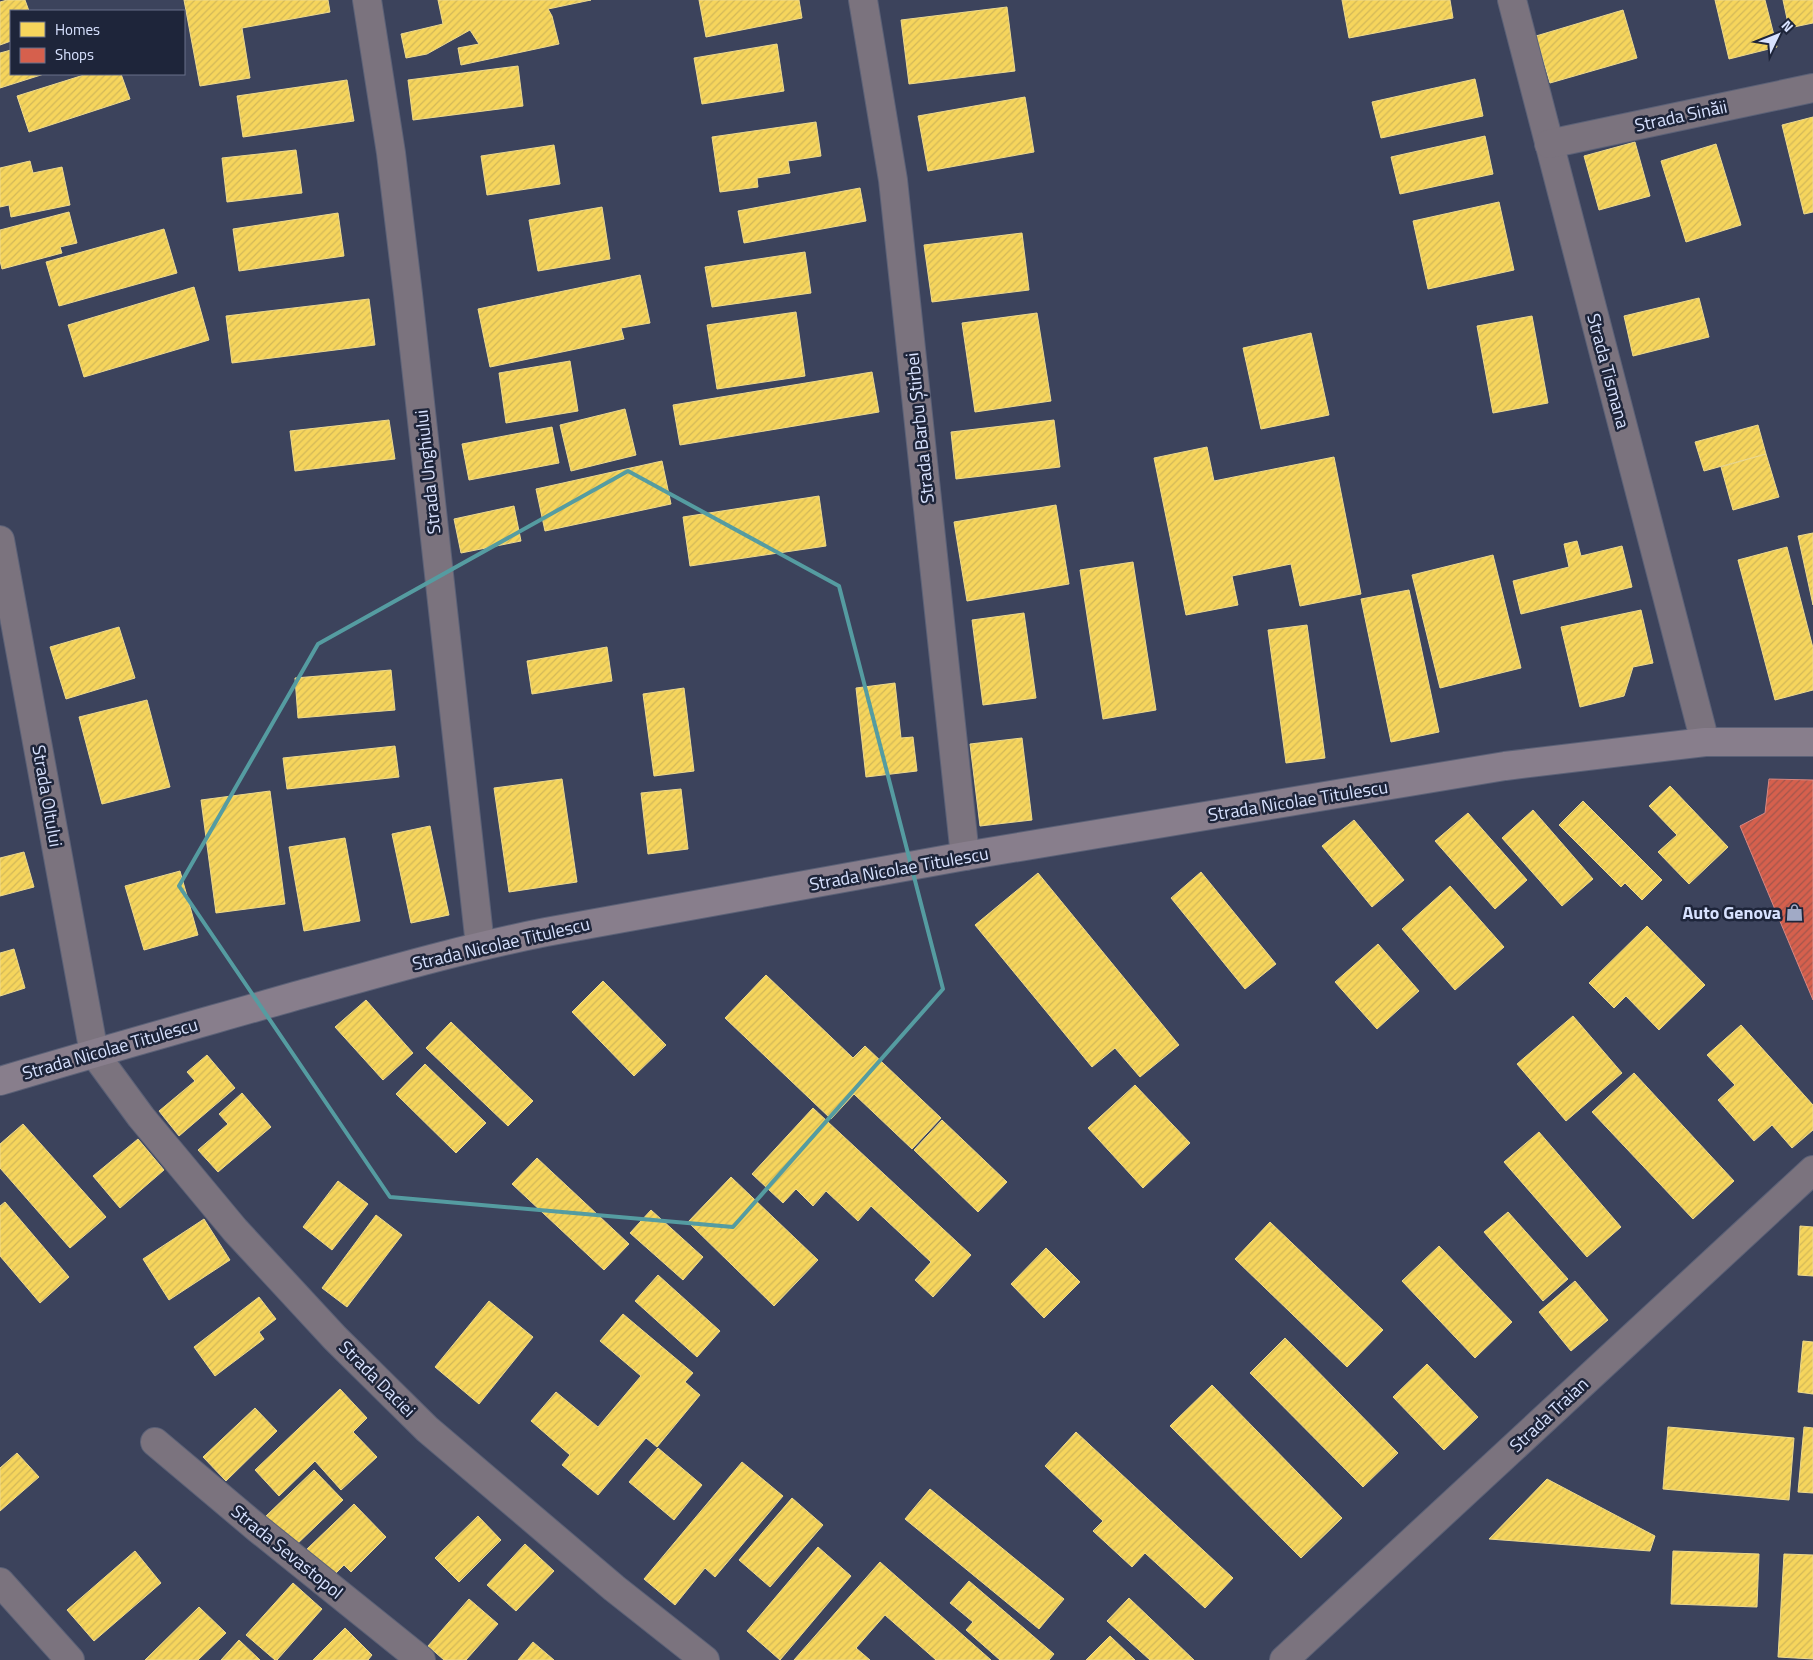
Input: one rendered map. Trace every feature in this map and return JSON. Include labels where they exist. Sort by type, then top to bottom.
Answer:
[{"type":"street","name":"Strada Unghiului","points":[[367,0],[391,153],[408,294],[480,945]]},
{"type":"street","name":"Strada Barbu Știrbei","points":[[863,0],[893,180],[966,856]]},
{"type":"street","name":"Strada Tismana","points":[[1512,0],[1705,742]]},
{"type":"street","name":"Strada Sinăii","points":[[1549,144],[1813,88]]},
{"type":"street","name":"Strada Oltului","points":[[0,540],[94,1053]]},
{"type":"street","name":"Strada Nicolae Titulescu","points":[[0,1081],[480,945],[966,856],[1505,766],[1705,742],[1813,742]]},
{"type":"street","name":"Strada Daciei","points":[[94,1053],[141,1117],[235,1230],[335,1338],[420,1422],[497,1490],[606,1582],[705,1660]]},
{"type":"street","name":"Strada Traian","points":[[1284,1660],[1813,1170]]},
{"type":"street","name":"Strada Sevastopol","points":[[155,1442],[257,1528],[422,1660]]},
{"type":"street","points":[[0,1582],[70,1660]]},
{"type":"highlighted area","points":[[628,471],[839,586],[943,989],[733,1227],[390,1197],[179,886],[318,644]]},
{"type":"building: Homes","points":[[25,0],[29,10],[10,10],[10,41],[0,45],[0,2]]},
{"type":"building: Homes","points":[[184,0],[328,0],[330,12],[242,28],[250,78],[200,86]]},
{"type":"building: Homes","points":[[438,0],[591,0],[548,9],[552,16],[559,44],[461,65],[458,48],[479,44],[470,30],[427,54],[406,58],[401,34],[443,24]]},
{"type":"building: Homes","points":[[699,0],[799,0],[802,18],[706,37]]},
{"type":"building: Homes","points":[[1342,0],[1450,0],[1453,18],[1349,38]]},
{"type":"building: Homes","points":[[1715,0],[1765,0],[1777,47],[1729,59]]},
{"type":"building: Homes","points":[[1783,0],[1813,0],[1813,23],[1789,28]]},
{"type":"building: Homes","points":[[1007,7],[1015,71],[909,84],[901,20]]},
{"type":"building: Homes","points":[[1623,10],[1637,58],[1550,83],[1536,36]]},
{"type":"building: Homes","points":[[777,44],[784,91],[702,104],[694,58]]},
{"type":"building: Homes","points":[[10,50],[10,75],[41,75],[0,88],[0,53]]},
{"type":"building: Homes","points":[[518,66],[523,106],[413,120],[408,80]]},
{"type":"building: Homes","points":[[84,75],[121,75],[130,99],[29,132],[17,96]]},
{"type":"building: Homes","points":[[1475,79],[1483,116],[1381,138],[1372,102]]},
{"type":"building: Homes","points":[[347,80],[354,121],[243,137],[237,96]]},
{"type":"building: Homes","points":[[1025,97],[1034,152],[928,171],[918,116]]},
{"type":"building: Homes","points":[[1813,117],[1813,212],[1804,214],[1782,125]]},
{"type":"building: Homes","points":[[816,122],[821,156],[788,161],[790,173],[757,178],[758,187],[720,192],[712,137]]},
{"type":"building: Homes","points":[[1485,136],[1493,174],[1400,194],[1391,157]]},
{"type":"building: Homes","points":[[1635,142],[1650,196],[1599,210],[1584,156]]},
{"type":"building: Homes","points":[[1716,144],[1741,225],[1686,242],[1661,161]]},
{"type":"building: Homes","points":[[554,145],[560,184],[487,195],[481,156]]},
{"type":"building: Homes","points":[[296,150],[302,193],[227,202],[222,158]]},
{"type":"building: Homes","points":[[30,161],[33,173],[62,167],[70,205],[11,217],[9,205],[0,207],[0,168]]},
{"type":"building: Homes","points":[[860,188],[866,221],[744,243],[738,211]]},
{"type":"building: Homes","points":[[1499,202],[1514,270],[1428,289],[1413,221]]},
{"type":"building: Homes","points":[[602,207],[610,259],[538,271],[529,220]]},
{"type":"building: Homes","points":[[69,212],[77,243],[60,247],[62,253],[2,269],[0,261],[0,230]]},
{"type":"building: Homes","points":[[338,213],[344,256],[239,271],[233,229]]},
{"type":"building: Homes","points":[[164,229],[177,273],[59,306],[46,262]]},
{"type":"building: Homes","points":[[1022,233],[1029,290],[932,302],[924,245]]},
{"type":"building: Homes","points":[[805,252],[811,293],[712,307],[705,267]]},
{"type":"building: Homes","points":[[640,275],[650,323],[621,328],[624,339],[490,367],[478,309]]},
{"type":"building: Homes","points":[[194,287],[209,340],[84,377],[68,325]]},
{"type":"building: Homes","points":[[1699,298],[1709,337],[1633,356],[1624,316]]},
{"type":"building: Homes","points":[[369,299],[375,345],[232,363],[226,316]]},
{"type":"building: Homes","points":[[796,312],[805,376],[717,389],[707,325]]},
{"type":"building: Homes","points":[[1037,313],[1051,401],[975,412],[962,323]]},
{"type":"building: Homes","points":[[1532,316],[1548,403],[1493,413],[1477,326]]},
{"type":"building: Homes","points":[[1311,333],[1329,415],[1261,429],[1243,348]]},
{"type":"building: Homes","points":[[570,361],[578,411],[506,423],[499,373]]},
{"type":"building: Homes","points":[[872,372],[879,412],[680,445],[673,405]]},
{"type":"building: Homes","points":[[625,409],[636,455],[571,471],[560,425]]},
{"type":"building: Homes","points":[[389,420],[395,459],[295,471],[290,431]]},
{"type":"building: Homes","points":[[1054,420],[1060,467],[956,479],[951,432]]},
{"type":"building: Homes","points":[[1758,425],[1766,454],[1704,471],[1695,442]]},
{"type":"building: Homes","points":[[552,427],[559,463],[469,480],[462,444]]},
{"type":"building: Homes","points":[[1207,447],[1214,481],[1334,457],[1361,594],[1300,606],[1291,564],[1232,576],[1238,605],[1186,615],[1154,458]]},
{"type":"building: Homes","points":[[1766,454],[1779,497],[1733,510],[1721,467]]},
{"type":"building: Homes","points":[[662,461],[671,504],[545,531],[536,489]]},
{"type":"building: Homes","points":[[819,496],[826,546],[690,566],[683,517]]},
{"type":"building: Homes","points":[[1056,505],[1069,584],[967,601],[954,522]]},
{"type":"building: Homes","points":[[514,506],[521,541],[461,553],[454,519]]},
{"type":"building: Homes","points":[[1813,533],[1813,605],[1798,536]]},
{"type":"building: Homes","points":[[1577,541],[1581,556],[1622,546],[1632,587],[1521,614],[1513,581],[1569,567],[1564,544]]},
{"type":"building: Homes","points":[[1787,547],[1813,648],[1813,690],[1775,700],[1738,560]]},
{"type":"building: Homes","points":[[1493,555],[1521,668],[1440,688],[1412,575]]},
{"type":"building: Homes","points":[[1133,562],[1156,710],[1103,719],[1080,570]]},
{"type":"building: Homes","points":[[1409,590],[1439,732],[1391,742],[1361,599]]},
{"type":"building: Homes","points":[[1641,610],[1653,663],[1633,667],[1624,696],[1580,707],[1561,627]]},
{"type":"building: Homes","points":[[1024,613],[1036,698],[983,705],[972,620]]},
{"type":"building: Homes","points":[[1307,625],[1325,758],[1286,763],[1268,630]]},
{"type":"building: Homes","points":[[119,627],[135,678],[66,699],[50,647]]},
{"type":"building: Homes","points":[[607,647],[612,681],[532,694],[527,661]]},
{"type":"building: Homes","points":[[391,670],[395,710],[298,718],[295,678]]},
{"type":"building: Homes","points":[[895,683],[901,738],[913,737],[917,771],[866,777],[856,688]]},
{"type":"building: Homes","points":[[684,688],[694,771],[654,776],[643,694]]},
{"type":"building: Homes","points":[[147,700],[170,787],[102,804],[79,717]]},
{"type":"building: Homes","points":[[1022,738],[1032,820],[980,826],[970,744]]},
{"type":"building: Homes","points":[[395,746],[399,777],[287,789],[283,758]]},
{"type":"building: Homes","points":[[562,779],[577,882],[509,892],[494,788]]},
{"type":"building: Homes","points":[[1670,786],[1728,847],[1689,884],[1658,852],[1677,835],[1649,806]]},
{"type":"building: Homes","points":[[681,789],[688,849],[648,854],[641,793]]},
{"type":"building: Homes","points":[[270,791],[285,904],[216,913],[201,800]]},
{"type":"building: Homes","points":[[1583,801],[1662,880],[1642,900],[1625,883],[1621,887],[1559,825]]},
{"type":"building: Homes","points":[[1533,810],[1593,879],[1562,906],[1502,838]]},
{"type":"building: Homes","points":[[1468,813],[1527,880],[1495,909],[1435,841]]},
{"type":"building: Homes","points":[[1354,820],[1404,880],[1372,907],[1322,846]]},
{"type":"building: Homes","points":[[430,826],[449,915],[411,923],[392,834]]},
{"type":"building: Homes","points":[[345,838],[360,921],[304,931],[289,847]]},
{"type":"building: Homes","points":[[24,852],[34,887],[0,896],[0,858]]},
{"type":"building: Homes","points":[[180,871],[198,935],[144,950],[125,886]]},
{"type":"building: Homes","points":[[1201,872],[1276,964],[1245,989],[1171,898]]},
{"type":"building: Homes","points":[[1038,873],[1179,1045],[1140,1077],[1115,1048],[1092,1067],[975,925]]},
{"type":"building: Homes","points":[[1450,886],[1504,947],[1455,990],[1402,929]]},
{"type":"building: Homes","points":[[1647,926],[1705,985],[1659,1030],[1626,996],[1614,1008],[1589,983]]},
{"type":"building: Homes","points":[[1378,944],[1419,991],[1377,1029],[1335,982]]},
{"type":"building: Homes","points":[[14,949],[25,988],[0,996],[0,953]]},
{"type":"building: Homes","points":[[766,975],[853,1058],[865,1046],[941,1118],[912,1149],[854,1094],[831,1119],[725,1018]]},
{"type":"building: Homes","points":[[603,981],[666,1045],[634,1076],[572,1012]]},
{"type":"building: Homes","points":[[366,1000],[413,1053],[383,1080],[335,1027]]},
{"type":"building: Homes","points":[[1573,1016],[1622,1073],[1566,1121],[1517,1064]]},
{"type":"building: Homes","points":[[451,1022],[533,1101],[508,1126],[426,1048]]},
{"type":"building: Homes","points":[[1741,1025],[1813,1105],[1813,1130],[1792,1148],[1772,1125],[1754,1141],[1718,1100],[1735,1085],[1707,1055]]},
{"type":"building: Homes","points":[[207,1055],[235,1088],[179,1136],[159,1111],[195,1081],[187,1072]]},
{"type":"building: Homes","points":[[425,1064],[486,1123],[456,1153],[396,1094]]},
{"type":"building: Homes","points":[[1634,1073],[1734,1181],[1693,1219],[1592,1112]]},
{"type":"building: Homes","points":[[1135,1085],[1190,1143],[1143,1188],[1088,1128]]},
{"type":"building: Homes","points":[[242,1093],[271,1127],[218,1172],[198,1150],[228,1124],[219,1114]]},
{"type":"building: Homes","points":[[813,1108],[971,1255],[933,1297],[915,1280],[931,1262],[871,1206],[858,1221],[826,1191],[813,1206],[796,1189],[783,1203],[752,1174]]},
{"type":"building: Homes","points":[[942,1120],[1007,1182],[978,1212],[914,1150]]},
{"type":"building: Homes","points":[[23,1124],[106,1217],[70,1248],[0,1168],[0,1144]]},
{"type":"building: Homes","points":[[1539,1132],[1621,1227],[1587,1257],[1504,1162]]},
{"type":"building: Homes","points":[[138,1139],[164,1170],[120,1208],[93,1176]]},
{"type":"building: Homes","points":[[537,1158],[629,1244],[604,1270],[512,1184]]},
{"type":"building: Homes","points":[[731,1177],[818,1260],[774,1306],[688,1222]]},
{"type":"building: Homes","points":[[338,1181],[368,1204],[332,1250],[303,1227]]},
{"type":"building: Homes","points":[[5,1202],[69,1277],[40,1303],[0,1256],[0,1206]]},
{"type":"building: Homes","points":[[651,1210],[703,1257],[683,1280],[630,1233]]},
{"type":"building: Homes","points":[[1508,1212],[1568,1279],[1543,1301],[1484,1232]]},
{"type":"building: Homes","points":[[376,1215],[402,1235],[347,1307],[322,1288]]},
{"type":"building: Homes","points":[[204,1219],[230,1260],[169,1300],[143,1259]]},
{"type":"building: Homes","points":[[1270,1222],[1383,1330],[1347,1367],[1235,1259]]},
{"type":"building: Homes","points":[[1800,1226],[1813,1227],[1813,1276],[1798,1275]]},
{"type":"building: Homes","points":[[1439,1246],[1512,1322],[1475,1358],[1402,1281]]},
{"type":"building: Homes","points":[[1046,1248],[1080,1282],[1044,1318],[1011,1284]]},
{"type":"building: Homes","points":[[658,1275],[720,1331],[697,1357],[635,1301]]},
{"type":"building: Homes","points":[[1575,1281],[1608,1320],[1571,1351],[1539,1312]]},
{"type":"building: Homes","points":[[259,1297],[276,1319],[259,1332],[264,1339],[215,1376],[194,1347]]},
{"type":"building: Homes","points":[[489,1301],[533,1337],[479,1404],[435,1367]]},
{"type":"building: Homes","points":[[623,1314],[693,1373],[685,1382],[700,1395],[657,1447],[646,1438],[598,1495],[562,1465],[570,1455],[531,1421],[556,1392],[598,1427],[641,1376],[600,1341]]},
{"type":"building: Homes","points":[[1285,1338],[1398,1453],[1363,1487],[1250,1373]]},
{"type":"building: Homes","points":[[1803,1341],[1813,1342],[1813,1394],[1798,1392]]},
{"type":"building: Homes","points":[[1427,1364],[1478,1417],[1444,1450],[1393,1397]]},
{"type":"building: Homes","points":[[1212,1385],[1342,1518],[1301,1558],[1170,1426]]},
{"type":"building: Homes","points":[[340,1389],[367,1418],[353,1432],[377,1457],[341,1490],[315,1461],[279,1496],[255,1470]]},
{"type":"building: Homes","points":[[255,1408],[277,1431],[226,1481],[203,1457]]},
{"type":"building: Homes","points":[[1668,1427],[1794,1438],[1789,1500],[1663,1489]]},
{"type":"building: Homes","points":[[1804,1427],[1813,1428],[1813,1493],[1798,1492]]},
{"type":"building: Homes","points":[[1076,1432],[1233,1578],[1205,1608],[1145,1553],[1132,1567],[1093,1531],[1103,1521],[1045,1466]]},
{"type":"building: Homes","points":[[658,1448],[702,1485],[674,1520],[629,1482]]},
{"type":"building: Homes","points":[[17,1453],[39,1477],[0,1511],[0,1468]]},
{"type":"building: Homes","points":[[742,1462],[783,1496],[715,1577],[705,1568],[675,1605],[644,1579]]},
{"type":"building: Homes","points":[[314,1470],[343,1500],[294,1547],[266,1516]]},
{"type":"building: Homes","points":[[1547,1479],[1655,1536],[1650,1551],[1489,1539]]},
{"type":"building: Homes","points":[[930,1489],[1064,1599],[1039,1629],[905,1519]]},
{"type":"building: Homes","points":[[792,1498],[823,1525],[770,1587],[739,1560]]},
{"type":"building: Homes","points":[[354,1504],[386,1537],[351,1572],[344,1565],[332,1577],[307,1549]]},
{"type":"building: Homes","points":[[478,1516],[501,1540],[459,1582],[435,1558]]},
{"type":"building: Homes","points":[[525,1544],[554,1571],[516,1611],[487,1585]]},
{"type":"building: Homes","points":[[818,1547],[851,1576],[780,1660],[747,1631]]},
{"type":"building: Homes","points":[[135,1551],[161,1583],[94,1641],[67,1610]]},
{"type":"building: Homes","points":[[1673,1551],[1759,1554],[1757,1607],[1671,1604]]},
{"type":"building: Homes","points":[[1784,1554],[1813,1555],[1813,1659],[1778,1657]]},
{"type":"building: Homes","points":[[880,1562],[991,1660],[936,1660],[885,1615],[856,1648],[870,1660],[794,1660]]},
{"type":"building: Homes","points":[[969,1581],[1054,1654],[1049,1660],[1000,1660],[966,1630],[973,1622],[950,1603]]},
{"type":"building: Homes","points":[[293,1583],[322,1609],[275,1660],[246,1635]]},
{"type":"building: Homes","points":[[1129,1598],[1194,1660],[1150,1660],[1107,1621]]},
{"type":"building: Homes","points":[[469,1599],[498,1624],[466,1660],[444,1660],[428,1646]]},
{"type":"building: Homes","points":[[199,1607],[226,1633],[198,1660],[145,1660]]},
{"type":"building: Homes","points":[[345,1628],[372,1655],[368,1660],[313,1660]]},
{"type":"building: Homes","points":[[1110,1636],[1135,1660],[1086,1660]]},
{"type":"building: Homes","points":[[239,1640],[260,1660],[221,1660]]},
{"type":"building: Homes","points":[[533,1642],[554,1660],[518,1660]]},
{"type":"building: Shops","name":"Auto Genova","points":[[1769,779],[1813,780],[1813,1000],[1740,826],[1765,813]]},
{"type":"place","name":"Auto Genova","points":[[1795,913]]}]
